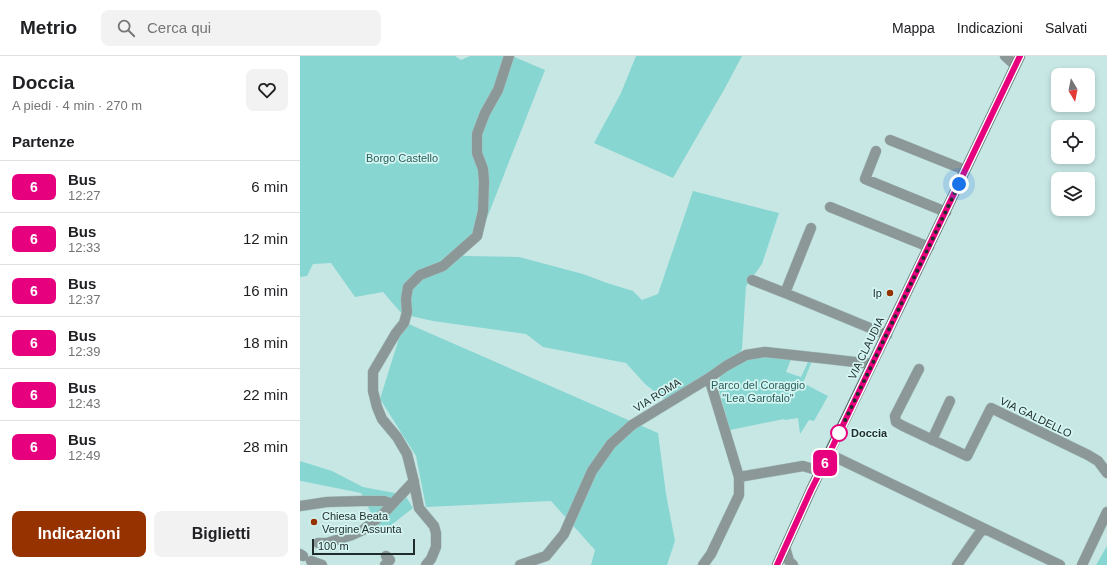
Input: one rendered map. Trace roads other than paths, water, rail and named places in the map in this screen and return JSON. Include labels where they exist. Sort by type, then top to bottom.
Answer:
[{"type":"main road","name":"VIA CLAUDIA","points":[[778,565],[820,471],[946,212],[1017,61]]},
{"type":"street","points":[[426,565],[431,559],[436,547],[436,533],[434,526],[419,508],[407,454],[397,437],[382,419],[377,407],[373,391],[373,372],[396,333],[404,323],[407,312],[406,299],[408,287],[420,275],[443,266],[477,236],[483,211],[484,182],[483,169],[477,153],[477,134],[485,113],[498,90],[509,56]]},
{"type":"street","points":[[1005,56],[1017,61]]},
{"type":"street","points":[[890,140],[965,170]]},
{"type":"street","points":[[876,151],[865,179],[946,212]]},
{"type":"street","points":[[830,207],[928,247]]},
{"type":"street","points":[[785,293],[810,228]]},
{"type":"street","points":[[752,280],[886,335]]},
{"type":"street","name":"VIA ROMA","points":[[520,565],[546,556],[564,534],[592,471],[611,444],[632,425],[726,366],[746,355],[765,352],[872,364]]},
{"type":"street","name":"VIA GALDELLO","points":[[918,369],[895,416],[896,422],[903,426],[967,456],[991,408],[1088,455],[1098,462],[1107,473]]},
{"type":"street","points":[[703,565],[712,554],[739,495],[739,477],[709,378]]},
{"type":"street","points":[[932,440],[950,401]]},
{"type":"street","points":[[829,454],[1060,565]]},
{"type":"street","points":[[739,477],[803,466],[820,471]]},
{"type":"street","points":[[318,543],[327,543],[363,530],[379,517],[414,481]]},
{"type":"street","points":[[300,506],[327,502],[365,501],[384,501],[392,504]]},
{"type":"street","points":[[1082,565],[1107,512]]},
{"type":"street","points":[[957,565],[983,528]]},
{"type":"street","points":[[778,565],[792,565],[785,547]]},
{"type":"street","points":[[305,557],[322,565]]},
{"type":"place","name":"Ip","points":[[890,293]]},
{"type":"place","name":"Doccia","points":[[839,433]]},
{"type":"place","name":"Chiesa Beata Vergine Assunta","points":[[314,522]]},
{"type":"park label","name":"Borgo Castello","points":[[402,158]]},
{"type":"park label","name":"Parco del Coraggio \"Lea Garofalo\"","points":[[758,391]]}]
